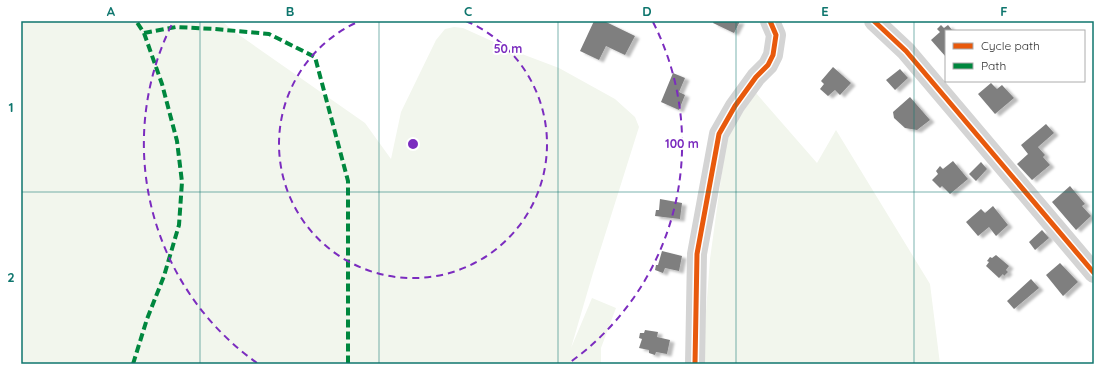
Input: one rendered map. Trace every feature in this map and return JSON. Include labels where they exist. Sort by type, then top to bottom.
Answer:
[{"type":"street","points":[[695,364],[697,254],[719,134],[735,106],[756,77],[768,65],[773,55],[776,35],[770,21]]},
{"type":"street","points":[[874,21],[906,51],[1094,273]]},
{"type":"shaded area","points":[[21,21],[222,21],[232,30],[365,123],[391,159],[401,112],[436,40],[445,29],[454,27],[463,28],[514,51],[559,68],[615,99],[635,117],[639,127],[571,348],[592,298],[616,308],[601,348],[601,364],[21,364]]},
{"type":"shaded area","points":[[756,93],[817,163],[836,130],[930,284],[940,364],[702,364],[710,259],[727,135]]},
{"type":"building","points":[[594,21],[604,21],[635,36],[625,55],[606,46],[599,60],[580,51]]},
{"type":"building","points":[[714,21],[740,21],[734,33],[713,23]]},
{"type":"building","points":[[941,25],[944,28],[948,25],[952,30],[945,30],[945,56],[931,40],[940,32],[937,29]]},
{"type":"building","points":[[833,67],[851,83],[840,95],[835,90],[828,96],[820,89],[824,84],[821,81]]},
{"type":"building","points":[[900,69],[908,78],[895,90],[886,80]]},
{"type":"building","points":[[673,73],[685,78],[679,92],[685,95],[679,110],[661,102]]},
{"type":"building","points":[[991,83],[997,89],[1002,85],[1014,98],[995,114],[978,94]]},
{"type":"building","points":[[910,97],[930,120],[917,130],[905,128],[894,118],[893,112]]},
{"type":"building","points":[[1046,124],[1054,133],[1038,147],[1045,155],[1043,157],[1050,165],[1032,180],[1017,164],[1028,154],[1021,145]]},
{"type":"building","points":[[953,161],[968,179],[950,194],[942,186],[940,188],[932,180],[938,174],[936,171],[940,166],[943,169]]},
{"type":"building","points":[[981,162],[987,169],[976,181],[969,174]]},
{"type":"building","points":[[1070,186],[1085,204],[1082,206],[1091,216],[1076,230],[1052,202]]},
{"type":"building","points":[[660,199],[682,203],[680,219],[655,216],[656,210],[659,210]]},
{"type":"building","points":[[993,206],[1008,225],[996,236],[989,227],[978,236],[966,222],[981,209],[985,213]]},
{"type":"building","points":[[1042,230],[1049,238],[1035,250],[1029,242]]},
{"type":"building","points":[[662,251],[682,256],[679,271],[665,268],[663,273],[655,270]]},
{"type":"building","points":[[996,255],[1009,266],[1006,270],[1008,272],[999,278],[986,266],[990,257],[992,258]]},
{"type":"building","points":[[1060,263],[1078,282],[1063,296],[1046,275]]},
{"type":"building","points":[[1031,279],[1039,288],[1014,309],[1007,301]]},
{"type":"building","points":[[645,330],[658,332],[657,337],[670,340],[667,354],[656,352],[655,355],[649,353],[649,350],[639,348],[642,339],[639,338],[640,333],[644,333]]},
{"type":"marked path","points":[[133,364],[147,319],[164,276],[179,225],[182,182],[177,141],[162,84],[144,33],[136,21]]},
{"type":"marked path","points":[[144,33],[176,27],[269,34],[315,57],[348,181],[348,364]]},
{"type":"cycle path","points":[[695,364],[697,254],[719,134],[735,106],[756,77],[768,65],[773,55],[776,35],[770,21]]},
{"type":"cycle path","points":[[874,21],[906,51],[1094,273]]}]
